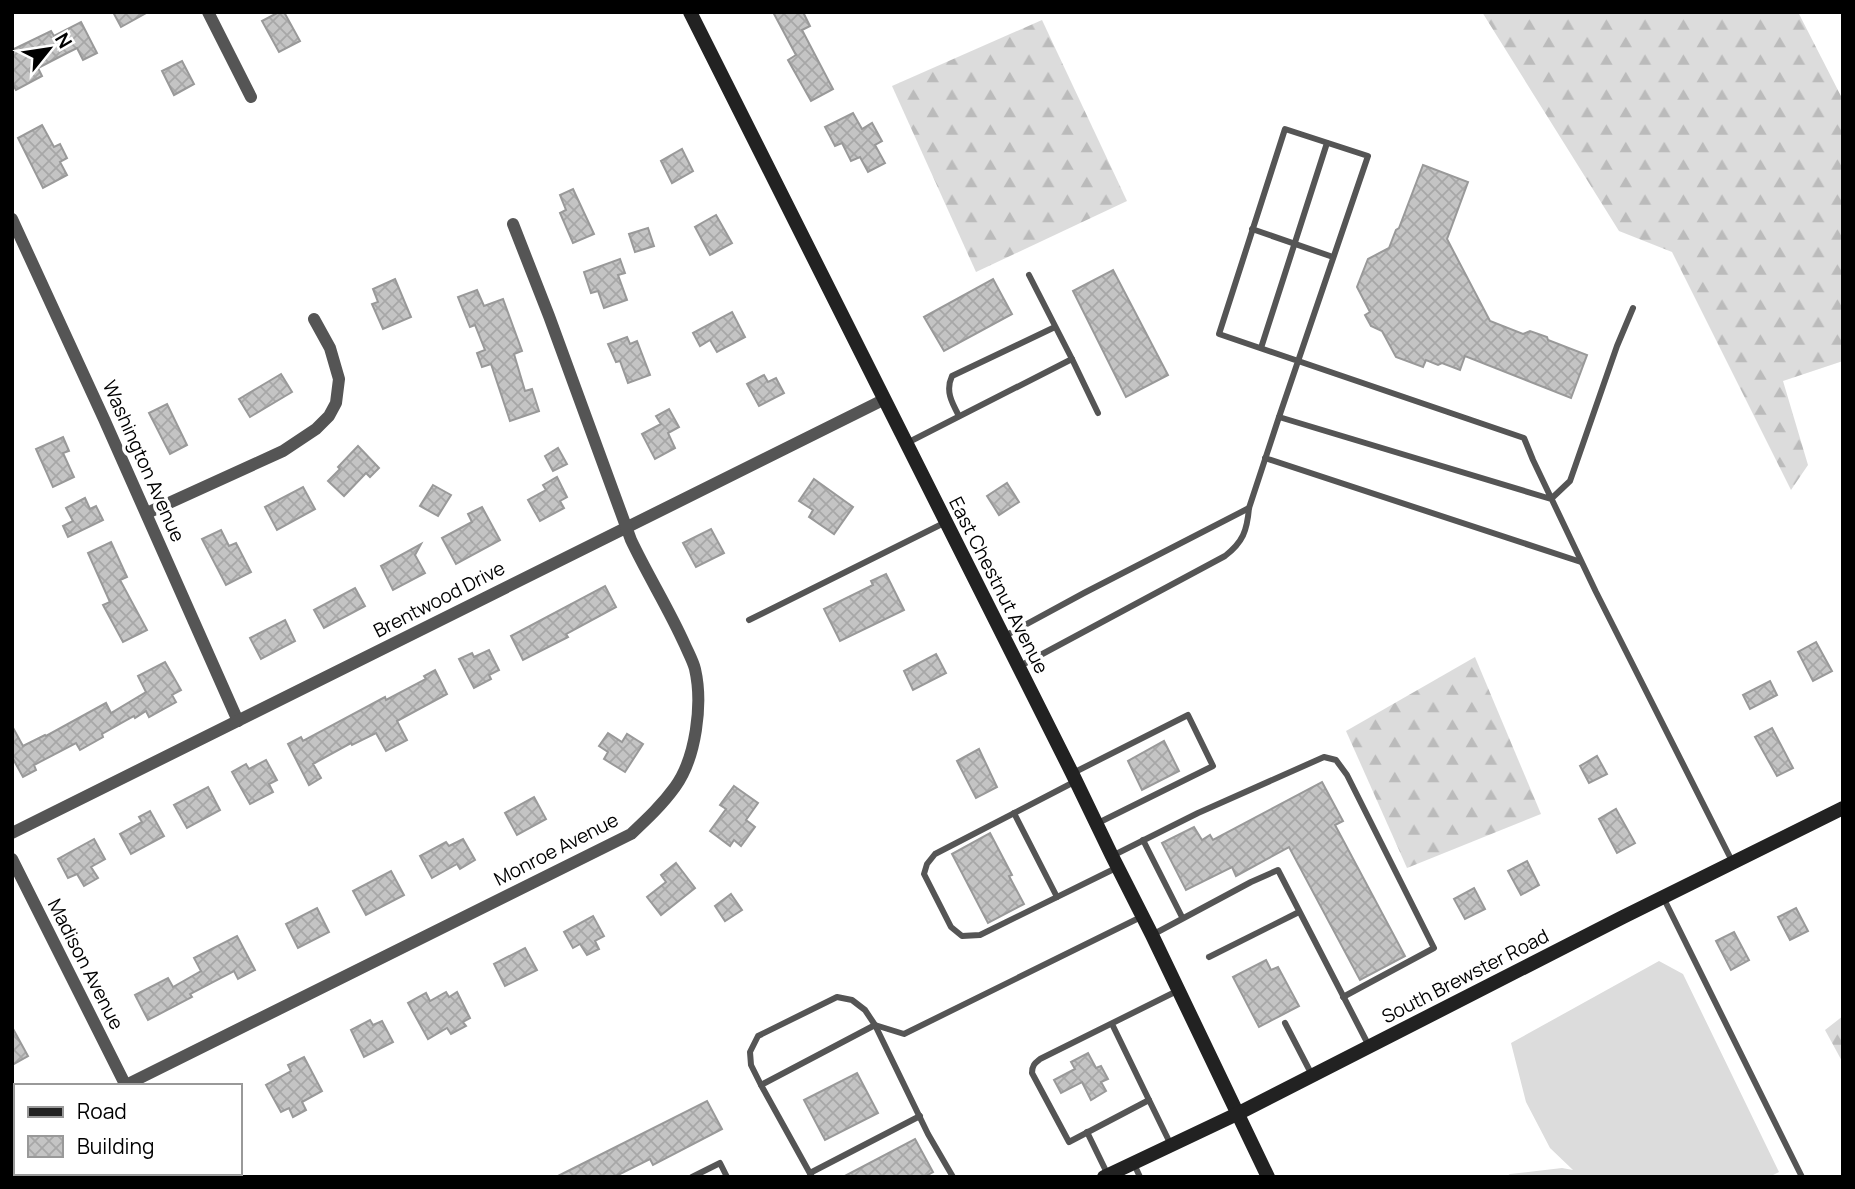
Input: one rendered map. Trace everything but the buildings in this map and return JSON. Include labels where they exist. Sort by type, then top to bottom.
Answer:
[{"type":"street","points":[[208,12],[251,97]]},
{"type":"street","name":"East Chestnut Avenue","points":[[690,12],[1074,777],[1269,1177]]},
{"type":"street","name":"Washington Avenue","points":[[12,219],[238,721]]},
{"type":"street","name":"Monroe Avenue","points":[[130,1084],[631,834],[660,807],[677,785],[694,745],[698,705],[695,669],[626,526],[513,224]]},
{"type":"street","points":[[146,513],[283,451],[316,429],[329,416],[336,403],[339,379],[330,348],[314,319]]},
{"type":"street","name":"Brentwood Drive","points":[[12,833],[883,400]]},
{"type":"street","name":"South Brewster Road","points":[[1106,1176],[1237,1114],[1843,808]]},
{"type":"street","name":"Madison Avenue","points":[[12,859],[125,1084]]},
{"type":"lane","points":[[1018,667],[1225,556],[1242,540],[1265,458],[1298,360],[1334,257],[1368,156],[1285,129],[1219,334],[1298,360],[1524,438],[1581,562],[1733,863]]},
{"type":"lane","points":[[1261,348],[1327,143]]},
{"type":"lane","points":[[1252,229],[1334,257]]},
{"type":"lane","points":[[1029,275],[1098,413]]},
{"type":"lane","points":[[1551,499],[1570,481],[1633,308]]},
{"type":"lane","points":[[959,416],[950,399],[948,384],[952,376],[1055,327]]},
{"type":"lane","points":[[905,443],[1072,359]]},
{"type":"lane","points":[[1279,417],[1551,499]]},
{"type":"lane","points":[[1265,458],[1581,562]]},
{"type":"lane","points":[[1003,637],[1249,508]]},
{"type":"lane","points":[[749,620],[946,522]]},
{"type":"lane","points":[[1096,824],[1213,766],[1188,715],[1014,813],[935,854],[927,864],[924,874],[951,927],[962,936],[980,935],[1057,897],[1114,862],[1143,840],[1324,757],[1336,760],[1347,775],[1433,948],[1343,997]]},
{"type":"lane","points":[[1014,813],[1057,897]]},
{"type":"lane","points":[[1143,840],[1182,917]]},
{"type":"lane","points":[[1152,934],[1278,870],[1369,1046]]},
{"type":"lane","points":[[1663,897],[1802,1177]]},
{"type":"lane","points":[[1209,957],[1299,912]]},
{"type":"lane","points":[[761,1084],[875,1025],[904,1034],[1143,916]]},
{"type":"lane","points":[[1149,1100],[1069,1142],[1032,1073],[1032,1068],[1040,1059],[1179,990]]},
{"type":"lane","points":[[920,1116],[811,1175],[751,1065],[750,1052],[758,1036],[837,997],[852,1000],[865,1010],[875,1025],[953,1177]]},
{"type":"lane","points":[[1285,1023],[1312,1075]]},
{"type":"lane","points":[[1112,1024],[1171,1145]]},
{"type":"lane","points":[[1087,1132],[1106,1176]]},
{"type":"lane","points":[[1133,1162],[1140,1177]]},
{"type":"lane","points":[[692,1177],[720,1163],[727,1177]]},
{"type":"green space","points":[[1482,12],[1798,12],[1843,100],[1843,361],[1783,381],[1808,465],[1791,490],[1672,252],[1619,231]]},
{"type":"green space","points":[[1042,20],[1127,201],[976,272],[892,86]]},
{"type":"green space","points":[[1475,657],[1541,814],[1407,868],[1346,731]]},
{"type":"green space","points":[[1659,961],[1683,974],[1779,1172],[1769,1177],[1505,1177],[1510,1174],[1562,1168],[1573,1170],[1550,1148],[1526,1102],[1511,1043]]},
{"type":"green space","points":[[1843,1016],[1843,1063],[1825,1030]]}]
